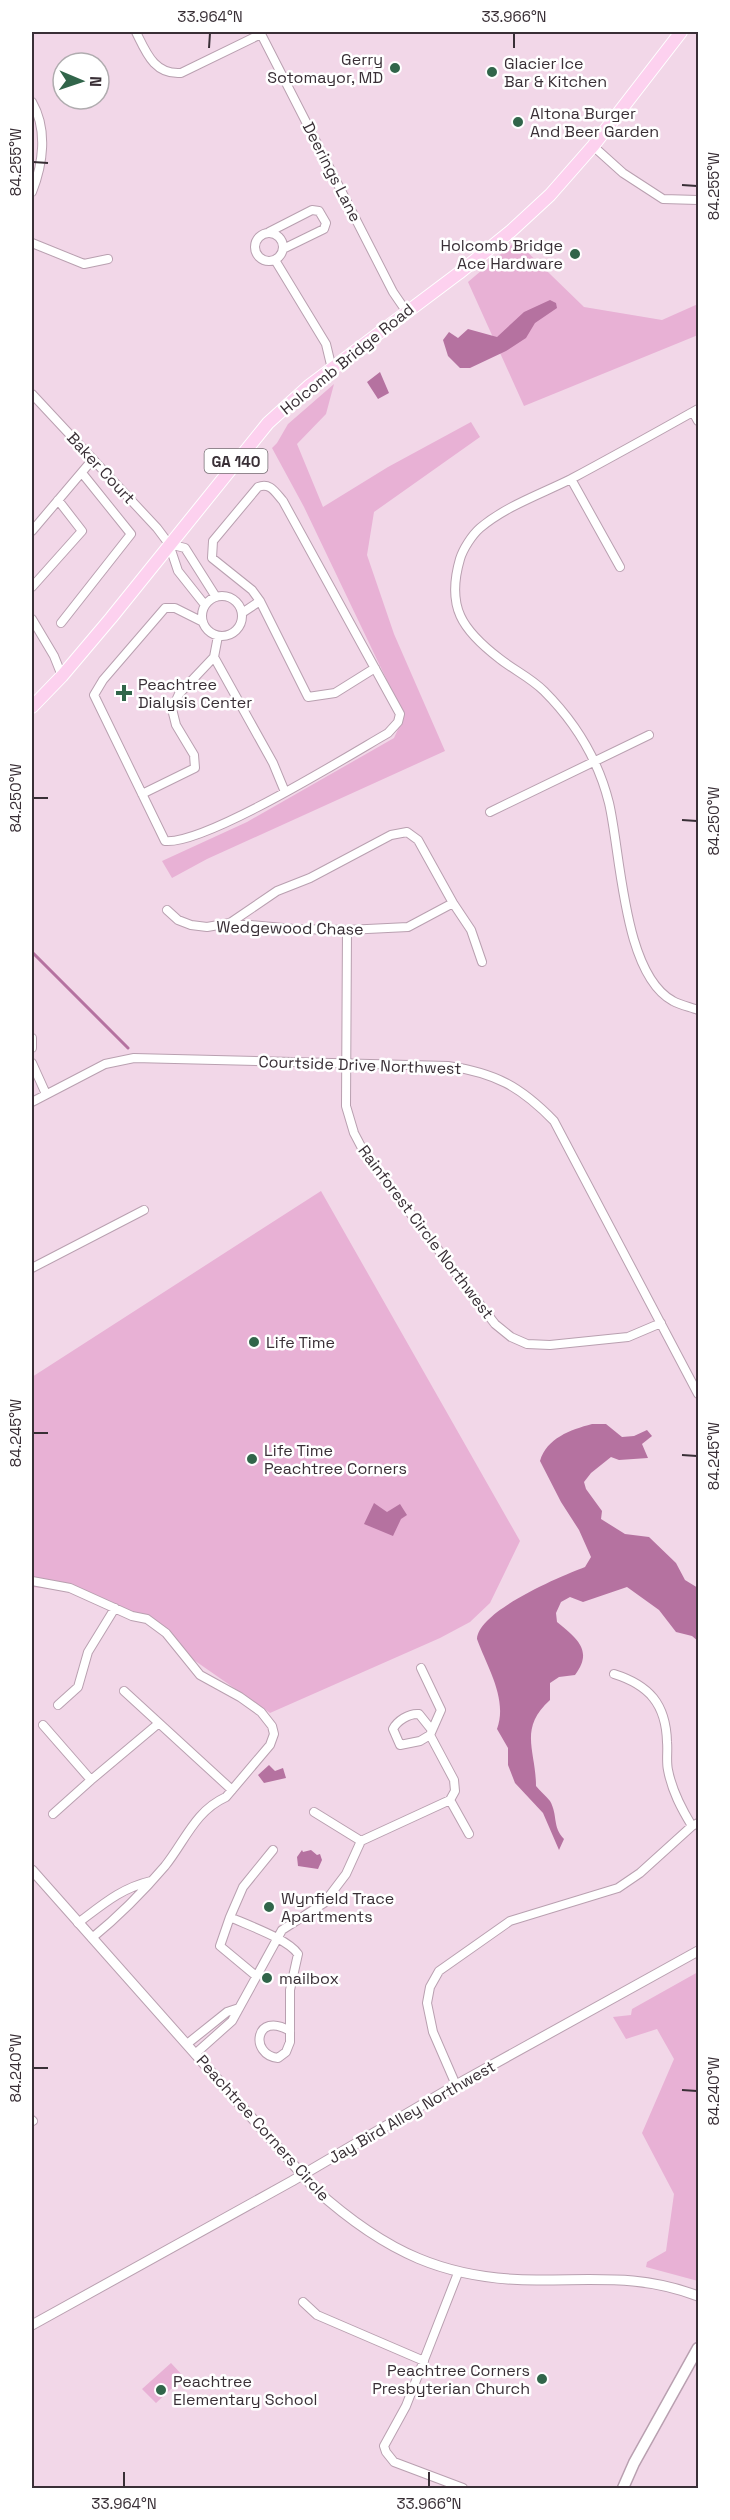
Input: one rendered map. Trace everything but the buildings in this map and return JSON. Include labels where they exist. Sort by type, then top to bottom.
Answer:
[{"type":"main road","name":"Holcomb Bridge Road","points":[[32,707],[62,676],[111,618],[268,423],[300,393],[511,231],[550,195],[593,146],[681,32]]},
{"type":"main road","points":[[623,2488],[657,2420],[699,2348]]},
{"type":"street","points":[[136,32],[150,60],[171,74],[180,73],[261,33]]},
{"type":"street","name":"Deerings Lane","points":[[261,33],[393,292],[406,311]]},
{"type":"street","points":[[32,102],[36,109],[43,142],[38,176],[32,192]]},
{"type":"street","points":[[593,146],[623,173],[663,199],[699,200]]},
{"type":"street","points":[[312,210],[319,211],[326,224],[324,229],[283,249],[275,260],[265,261],[255,250],[258,237],[312,210]]},
{"type":"street","points":[[270,232],[279,236],[283,249]]},
{"type":"street","points":[[32,243],[84,264],[108,259]]},
{"type":"street","points":[[275,260],[326,344],[332,369]]},
{"type":"street","name":"Baker Court","points":[[32,394],[169,544]]},
{"type":"street","points":[[699,421],[696,410],[571,479],[494,517],[477,530],[461,556],[456,576],[458,615],[467,629],[500,659],[539,686],[571,720],[591,751],[609,803],[627,907],[642,964],[652,982],[672,1000],[699,1010]]},
{"type":"street","points":[[32,531],[93,459]]},
{"type":"street","points":[[61,623],[131,534],[82,472]]},
{"type":"street","points":[[571,479],[620,567]]},
{"type":"street","points":[[202,622],[205,605],[216,597],[223,596],[235,601],[242,613],[242,620],[236,631],[218,636],[208,631],[202,622],[175,608],[165,608],[103,680],[94,695],[165,841],[172,842],[213,828],[285,792],[388,733],[398,722],[400,714],[375,668],[283,501],[269,486],[258,487],[213,541],[212,558],[252,590],[260,601],[308,697],[335,693],[375,668]]},
{"type":"street","points":[[32,587],[82,531],[58,500]]},
{"type":"street","points":[[169,544],[185,548],[216,597]]},
{"type":"street","points":[[169,544],[178,571],[205,605]]},
{"type":"street","points":[[242,613],[260,601]]},
{"type":"street","points":[[32,619],[54,656],[62,676]]},
{"type":"street","points":[[142,794],[195,768],[194,755],[176,724],[172,709],[179,694],[214,657],[218,636]]},
{"type":"street","points":[[214,657],[273,763],[285,792]]},
{"type":"street","points":[[490,812],[649,735]]},
{"type":"street","points":[[230,923],[277,891],[310,878],[391,835],[407,832],[418,840],[453,903],[471,930],[482,963]]},
{"type":"street","name":"Wedgewood Chase","points":[[167,910],[178,920],[191,925],[207,927],[230,923],[294,929],[347,930],[408,927],[453,903]]},
{"type":"street","name":"Rainforest Circle Northwest","points":[[347,930],[346,1106],[354,1133],[365,1154],[495,1324],[511,1337],[528,1344],[572,1343],[628,1337],[662,1323]]},
{"type":"street","points":[[32,1038],[32,1048]]},
{"type":"street","name":"Courtside Drive Northwest","points":[[32,1101],[105,1064],[134,1058],[448,1066],[478,1070],[507,1082],[532,1098],[554,1121],[699,1394]]},
{"type":"street","points":[[32,1063],[46,1094]]},
{"type":"street","points":[[32,1268],[144,1210]]},
{"type":"street","points":[[32,1581],[70,1588],[132,1616],[147,1619],[166,1634],[200,1675],[240,1696],[261,1712],[272,1726],[274,1734],[270,1745],[232,1790],[198,1817],[166,1864],[129,1907],[92,1938]]},
{"type":"street","points":[[58,1705],[78,1687],[87,1659],[116,1608]]},
{"type":"street","points":[[195,2054],[232,2021],[282,1930],[324,1903],[346,1874],[361,1841],[450,1800],[455,1791],[454,1780],[430,1732],[418,1714],[414,1713],[402,1719],[393,1729],[400,1745],[412,1743],[430,1732],[441,1710],[421,1668]]},
{"type":"street","points":[[456,2085],[434,2032],[427,2003],[430,1987],[438,1971],[510,1921],[618,1888],[640,1873],[695,1825],[672,1785],[668,1767],[666,1725],[659,1704],[635,1681],[614,1674]]},
{"type":"street","points":[[124,1691],[232,1790]]},
{"type":"street","points":[[53,1814],[159,1722]]},
{"type":"street","points":[[43,1725],[92,1780]]},
{"type":"street","points":[[450,1800],[469,1834]]},
{"type":"street","points":[[314,1812],[361,1841]]},
{"type":"street","points":[[256,1976],[220,1946],[243,1887],[273,1850]]},
{"type":"street","name":"Peachtree Corners Circle","points":[[32,1870],[303,2175],[339,2211],[392,2248],[458,2273],[511,2280],[620,2278],[653,2282],[699,2296]]},
{"type":"street","points":[[78,1923],[118,1892],[133,1885],[151,1881]]},
{"type":"street","points":[[230,1917],[276,1939],[298,1954],[290,1990],[290,2031],[290,2042],[286,2052],[278,2058],[264,2053],[260,2045],[260,2035],[264,2028],[270,2024],[279,2024],[290,2031]]},
{"type":"street","name":"Jay Bird Alley Northwest","points":[[32,2325],[303,2175],[456,2085],[699,1952]]},
{"type":"street","points":[[187,2044],[227,2012],[239,2008]]},
{"type":"street","points":[[458,2273],[406,2406],[384,2446],[394,2462],[463,2488]]},
{"type":"street","points":[[303,2302],[317,2315],[424,2361]]},
{"type":"shaded area","points":[[516,241],[584,307],[662,320],[698,304],[698,335],[524,406],[468,282]]},
{"type":"shaded area","points":[[550,300],[556,303],[557,308],[535,323],[526,338],[506,351],[470,368],[460,368],[448,356],[443,340],[449,332],[458,338],[468,329],[497,337],[524,312]]},
{"type":"shaded area","points":[[380,372],[389,393],[378,399],[367,382]]},
{"type":"shaded area","points":[[334,384],[326,414],[297,444],[323,507],[388,467],[471,422],[480,437],[374,512],[367,555],[394,634],[445,751],[207,859],[172,878],[162,861],[247,822],[394,738],[404,716],[304,507],[272,448],[288,424]]},
{"type":"shaded area","name":"Life Time Peachtree Corners","points":[[321,1191],[520,1541],[490,1603],[470,1622],[440,1638],[270,1713],[178,1649],[150,1624],[79,1592],[32,1587],[32,1377]]},
{"type":"shaded area","points":[[592,1424],[606,1424],[622,1437],[634,1436],[647,1430],[652,1436],[642,1444],[648,1458],[619,1460],[611,1457],[591,1473],[584,1482],[586,1489],[602,1511],[601,1519],[625,1534],[649,1537],[676,1563],[685,1580],[698,1588],[698,1641],[692,1636],[676,1632],[659,1610],[627,1587],[583,1602],[570,1597],[561,1602],[556,1613],[557,1622],[576,1639],[583,1651],[583,1658],[575,1675],[559,1677],[550,1683],[550,1700],[534,1721],[531,1741],[536,1786],[550,1801],[556,1825],[564,1839],[559,1850],[543,1813],[515,1783],[508,1765],[508,1748],[497,1729],[500,1718],[498,1695],[477,1639],[481,1628],[505,1606],[541,1586],[585,1567],[591,1557],[579,1530],[561,1502],[540,1461],[548,1446],[560,1436]]},
{"type":"shaded area","points":[[374,1503],[387,1512],[400,1504],[407,1515],[401,1519],[393,1536],[364,1524]]},
{"type":"shaded area","points":[[269,1765],[275,1771],[283,1768],[286,1778],[264,1783],[258,1775]]},
{"type":"shaded area","points":[[302,1850],[303,1852],[311,1850],[317,1855],[320,1854],[322,1860],[318,1869],[298,1866],[297,1857]]},
{"type":"shaded area","points":[[698,1972],[698,2281],[646,2267],[647,2262],[666,2251],[674,2194],[642,2133],[674,2059],[657,2029],[626,2039],[613,2017],[631,2015],[632,2009]]},
{"type":"shaded area","points":[[171,2363],[184,2377],[156,2403],[142,2389]]},
{"type":"waterway","points":[[32,952],[128,1048]]},
{"type":"place","name":"Gerry Sotomayor, MD","points":[[395,68]]},
{"type":"place","name":"Glacier Ice Bar & Kitchen","points":[[492,72]]},
{"type":"place","name":"Altona Burger And Beer Garden","points":[[518,122]]},
{"type":"place","name":"Holcomb Bridge Ace Hardware","points":[[575,254]]},
{"type":"place","name":"Peachtree Dialysis Center","points":[[124,693]]},
{"type":"place","name":"Life Time","points":[[254,1342]]},
{"type":"place","name":"Life Time Peachtree Corners","points":[[252,1459]]},
{"type":"place","name":"Wynfield Trace Apartments","points":[[269,1907]]},
{"type":"place","name":"mailbox","points":[[267,1978]]},
{"type":"place","name":"Peachtree Corners Presbyterian Church","points":[[542,2379]]},
{"type":"place","name":"Peachtree Elementary School","points":[[161,2390]]}]
